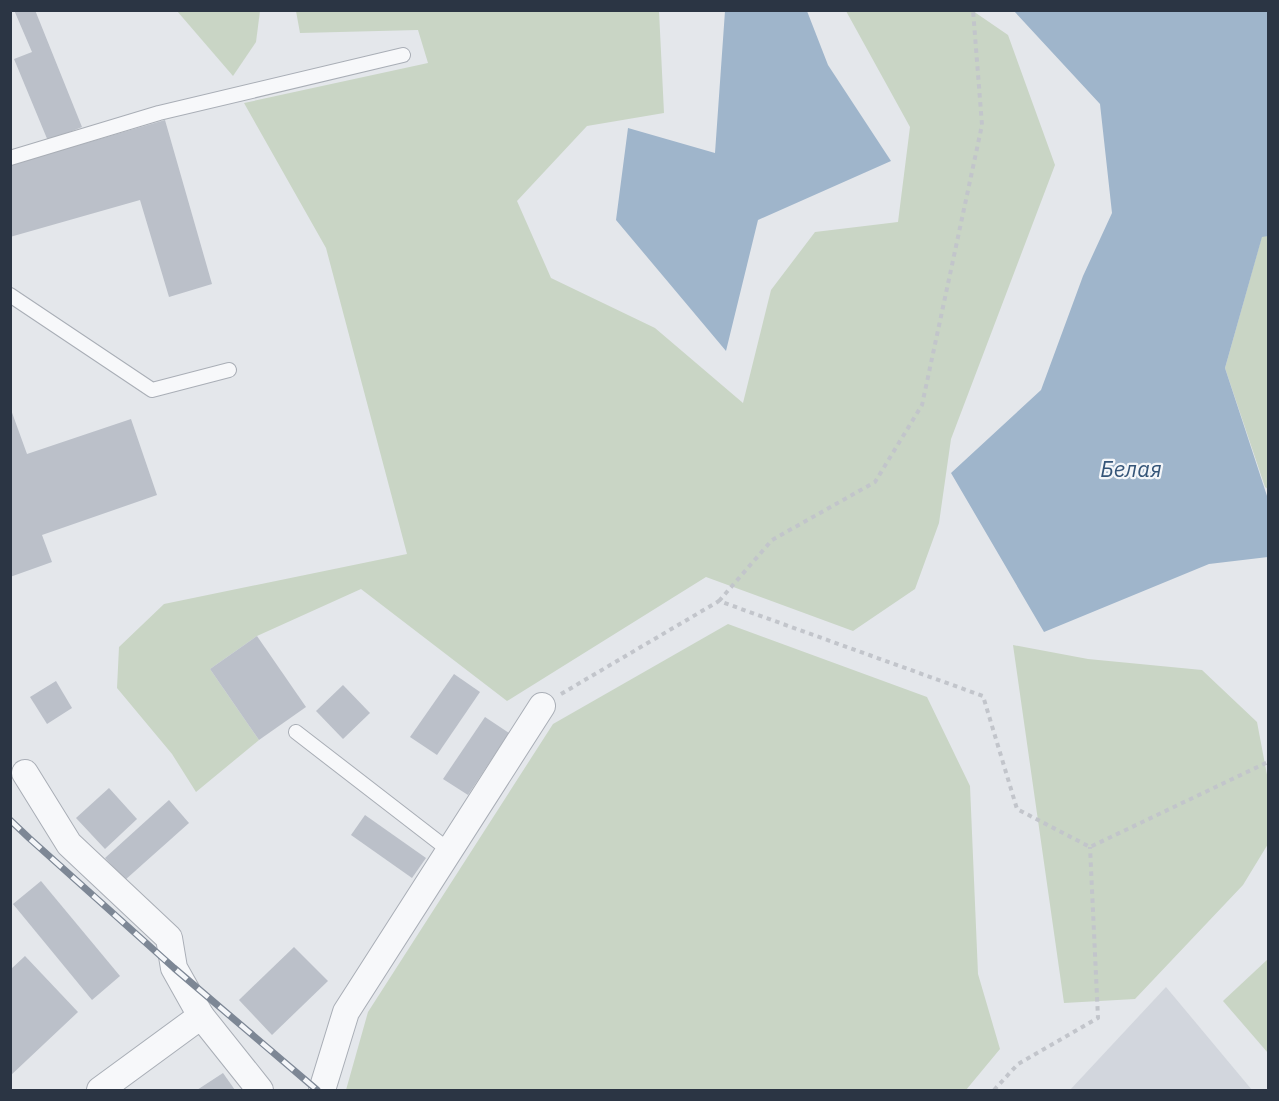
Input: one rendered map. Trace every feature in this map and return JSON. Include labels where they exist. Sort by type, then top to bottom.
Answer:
[{"type":"street","points":[[322,1090],[346,1012],[542,705]]},
{"type":"street","points":[[25,773],[69,844],[169,938],[174,968],[201,1016],[260,1090]]},
{"type":"street","points":[[100,1090],[201,1016]]},
{"type":"lane","points":[[10,158],[159,113],[403,55]]},
{"type":"lane","points":[[10,295],[152,390],[229,370]]},
{"type":"lane","points":[[296,732],[450,851]]},
{"type":"path","points":[[542,705],[719,601],[772,540],[875,482],[922,405],[981,125],[973,10]]},
{"type":"path","points":[[719,601],[983,696],[1017,809],[1090,847]]},
{"type":"path","points":[[1090,847],[1269,762]]},
{"type":"path","points":[[994,1090],[1018,1064],[1098,1018],[1090,847]]},
{"type":"shaded area","points":[[1166,987],[1252,1090],[1070,1090]]},
{"type":"green space","points":[[177,11],[260,11],[256,42],[233,76]]},
{"type":"green space","points":[[296,11],[659,11],[664,113],[587,126],[517,201],[551,278],[655,328],[743,403],[771,290],[815,232],[898,222],[910,127],[846,11],[973,11],[1008,35],[1055,165],[951,439],[939,523],[915,589],[853,631],[706,577],[507,701],[361,589],[257,636],[210,669],[259,740],[196,792],[172,754],[117,688],[119,647],[164,604],[407,554],[326,248],[244,103],[428,63],[418,30],[300,33]]},
{"type":"green space","points":[[1262,236],[1268,236],[1268,489],[1265,487],[1225,368]]},
{"type":"green space","points":[[728,624],[927,697],[970,786],[978,974],[1000,1049],[966,1090],[346,1090],[368,1012],[553,724]]},
{"type":"green space","points":[[1013,645],[1088,659],[1202,670],[1257,722],[1268,780],[1268,844],[1243,885],[1135,999],[1064,1003]]},
{"type":"green space","points":[[1268,959],[1268,1053],[1223,1001]]},
{"type":"water","points":[[725,11],[807,11],[828,65],[891,161],[758,220],[726,351],[616,220],[628,128],[715,153]]},
{"type":"water","name":"Белая","points":[[1014,11],[1268,11],[1268,236],[1262,237],[1225,368],[1268,499],[1268,557],[1209,564],[1044,632],[951,473],[1041,390],[1083,276],[1112,213],[1100,104]]},
{"type":"building","points":[[14,10],[35,10],[82,127],[48,141],[14,59],[32,52]]},
{"type":"building","points":[[165,120],[212,284],[169,297],[140,200],[10,237],[10,165]]},
{"type":"building","points":[[10,407],[27,454],[131,419],[157,495],[42,535],[52,562],[10,577]]},
{"type":"building","points":[[257,636],[306,707],[259,740],[210,669]]},
{"type":"building","points":[[454,674],[480,692],[437,755],[410,737]]},
{"type":"building","points":[[56,681],[72,708],[47,724],[30,697]]},
{"type":"building","points":[[343,685],[370,713],[343,739],[316,711]]},
{"type":"building","points":[[485,717],[509,733],[468,795],[443,779]]},
{"type":"building","points":[[109,788],[137,819],[105,849],[76,818]]},
{"type":"building","points":[[169,800],[189,823],[125,880],[105,858]]},
{"type":"building","points":[[365,815],[426,858],[412,878],[351,835]]},
{"type":"building","points":[[41,881],[120,976],[92,1000],[13,904]]},
{"type":"building","points":[[294,947],[328,981],[272,1035],[239,1000]]},
{"type":"building","points":[[25,956],[78,1012],[10,1076],[10,970]]},
{"type":"building","points":[[223,1073],[235,1090],[197,1090]]},
{"type":"railway","points":[[10,820],[174,968],[317,1090]]}]
